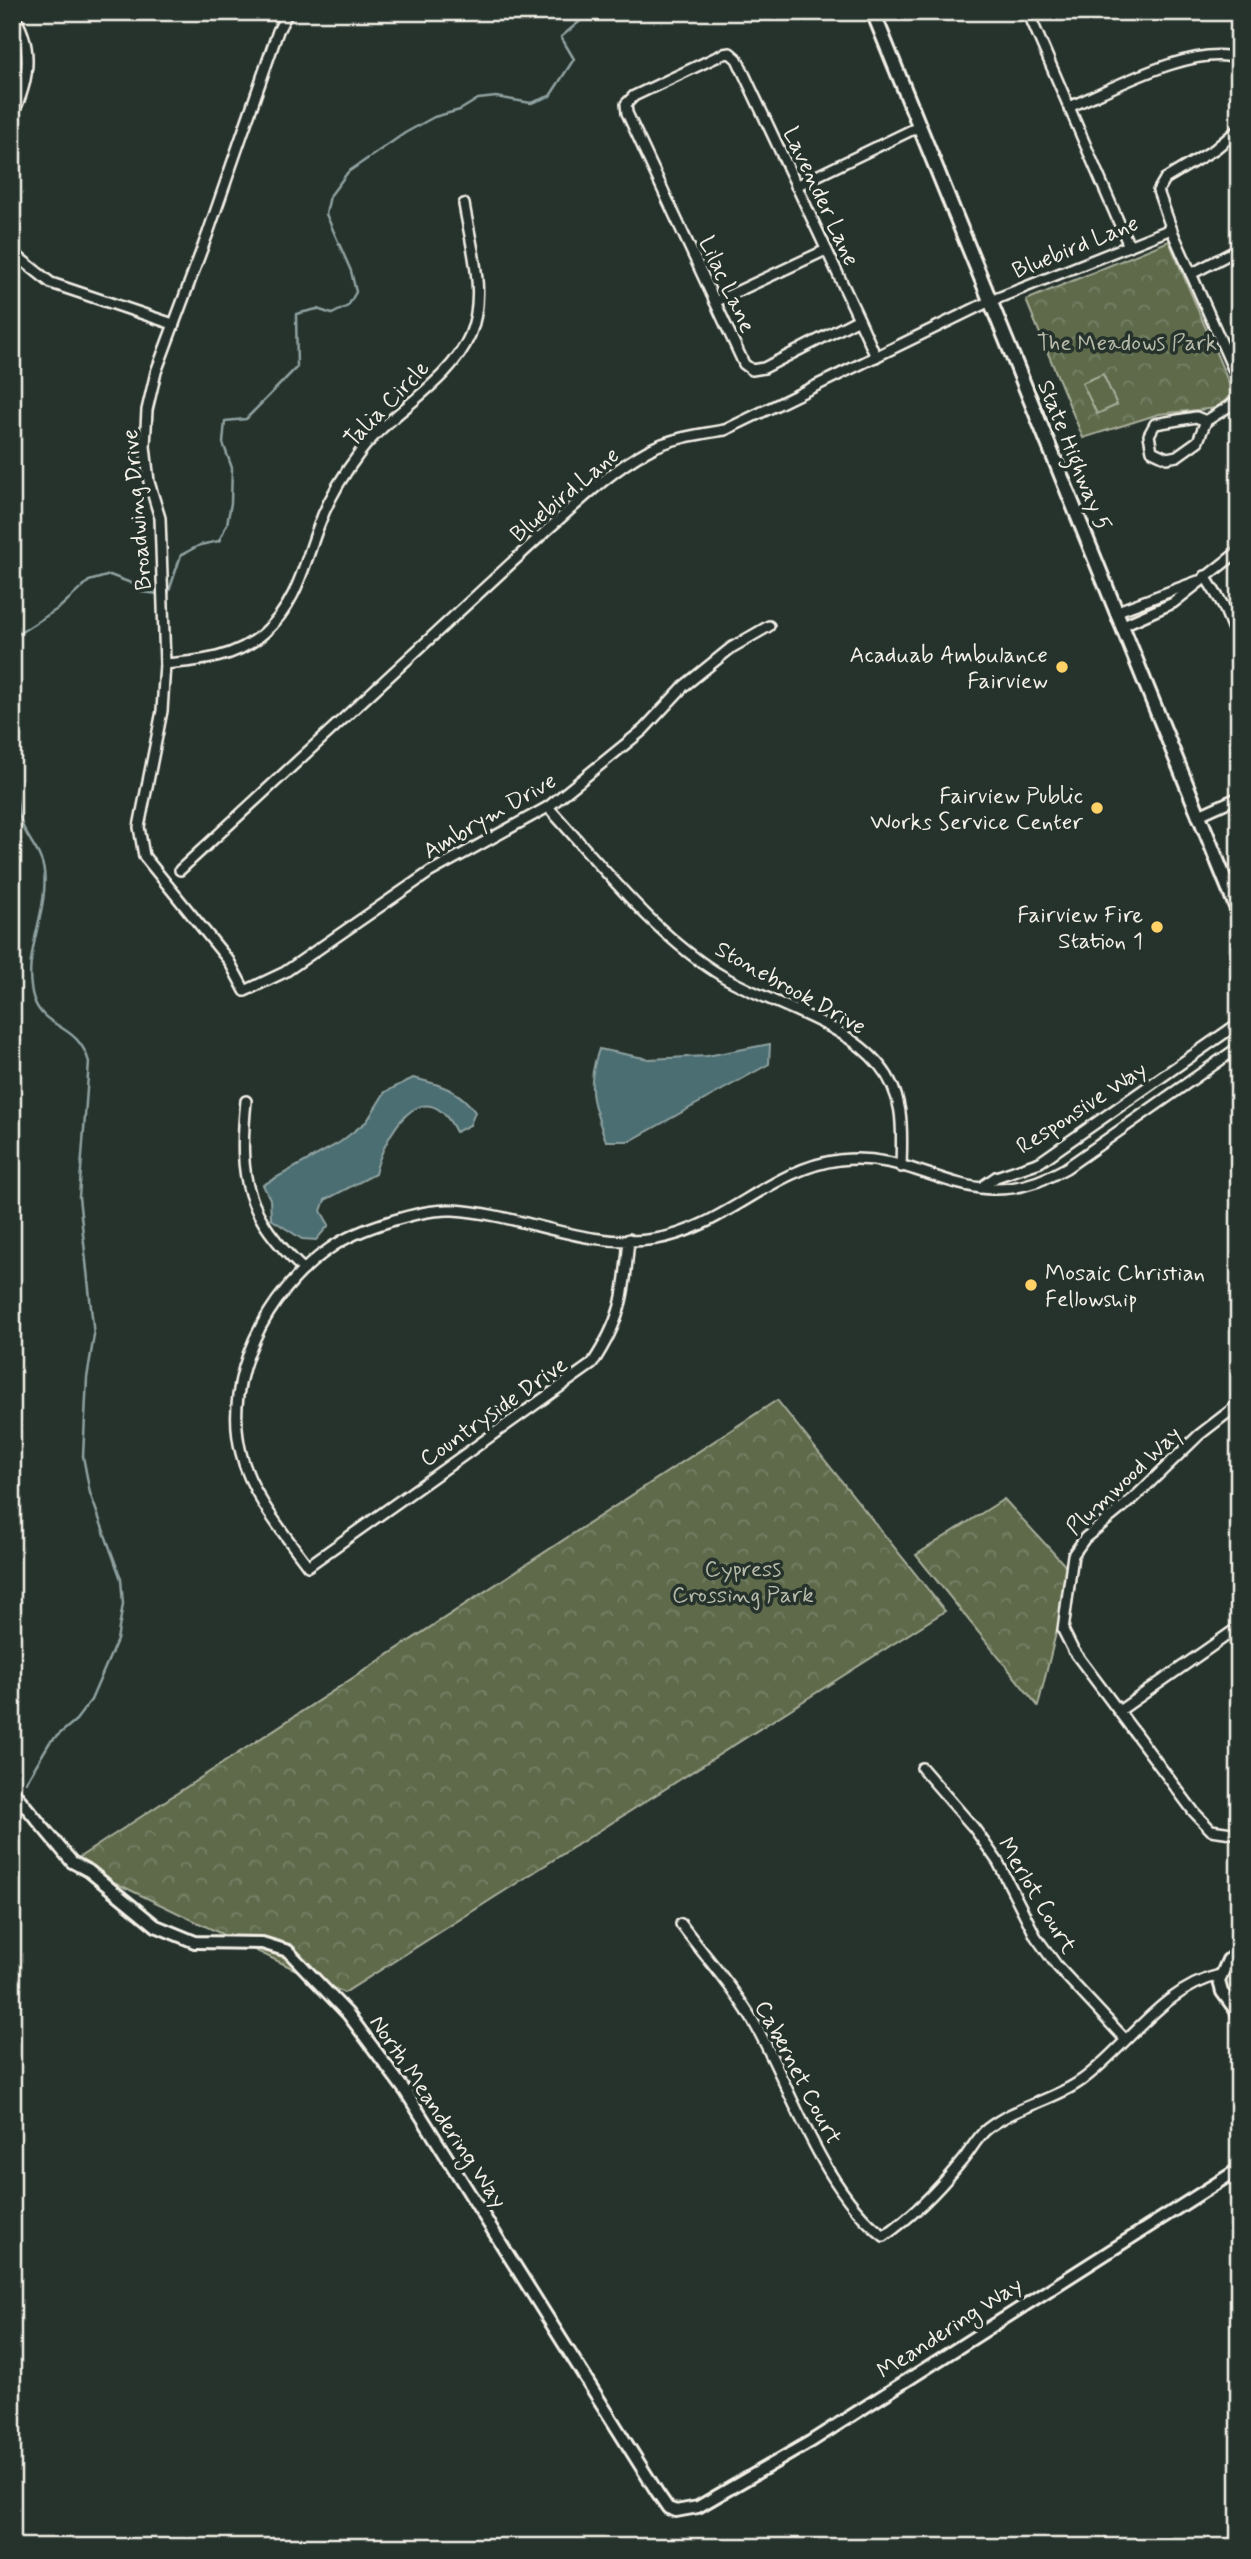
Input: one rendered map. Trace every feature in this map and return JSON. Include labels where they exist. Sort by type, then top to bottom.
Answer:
[{"type":"main road","name":"State Highway 5","points":[[873,12],[988,302],[1239,914]]},
{"type":"street","name":"Broadwing Drive","points":[[245,991],[229,961],[144,856],[139,827],[162,710],[165,664],[160,518],[149,482],[145,446],[147,410],[154,379],[278,31],[288,12]]},
{"type":"street","points":[[1028,12],[1129,246]]},
{"type":"street","points":[[12,13],[22,27],[28,53],[25,91],[12,116]]},
{"type":"street","name":"Lavender Lane","points":[[626,104],[634,96],[723,54],[730,53],[737,59],[876,357]]},
{"type":"street","points":[[1069,107],[1185,60],[1206,57],[1239,60]]},
{"type":"street","name":"Lilac Lane","points":[[626,104],[627,113],[744,364],[752,370],[764,368],[859,320]]},
{"type":"street","points":[[796,186],[918,127]]},
{"type":"street","points":[[1239,129],[1215,149],[1165,178],[1158,191],[1171,229],[1239,382]]},
{"type":"street","name":"Talia Circle","points":[[165,664],[215,660],[264,633],[300,584],[319,522],[361,451],[401,409],[454,361],[469,335],[478,290],[464,204]]},
{"type":"street","name":"Bluebird Lane","points":[[180,870],[546,531],[615,473],[648,450],[681,439],[725,430],[988,302],[1171,229]]},
{"type":"street","points":[[1191,274],[1239,249]]},
{"type":"street","points":[[715,302],[826,250]]},
{"type":"street","points":[[12,252],[51,283],[173,324]]},
{"type":"street","points":[[1206,421],[1196,417],[1155,425],[1149,435],[1152,451],[1167,458],[1177,456],[1198,440],[1206,421],[1239,400]]},
{"type":"street","points":[[1121,626],[1173,603],[1239,551]]},
{"type":"street","points":[[1115,612],[1201,579]]},
{"type":"street","points":[[1201,579],[1223,605],[1239,644]]},
{"type":"street","name":"Ambrym Drive","points":[[245,991],[285,972],[430,872],[548,807],[643,730],[684,686],[731,648],[769,625]]},
{"type":"street","points":[[1197,816],[1239,797]]},
{"type":"street","name":"Stonebrook Drive","points":[[548,807],[633,900],[683,947],[722,976],[863,1048],[894,1086],[902,1117],[901,1167]]},
{"type":"street","name":"Responsive Way","points":[[980,1188],[996,1177],[1041,1162],[1239,1023]]},
{"type":"street","name":"Responsive Way","points":[[980,1188],[1000,1191],[1044,1181],[1239,1047]]},
{"type":"street","points":[[246,1101],[243,1126],[247,1194],[258,1217],[278,1246],[304,1270],[330,1248],[374,1226],[412,1214],[452,1209],[512,1219],[595,1239],[656,1239],[701,1227],[811,1166],[840,1160],[868,1160],[980,1188]]},
{"type":"street","name":"Countryside Drive","points":[[304,1270],[270,1310],[246,1359],[237,1398],[240,1451],[249,1479],[308,1566],[592,1364],[612,1334],[623,1303],[629,1239]]},
{"type":"street","name":"Plumwood Way","points":[[1239,1404],[1199,1435],[1135,1497],[1085,1538],[1073,1555],[1063,1630],[1073,1650],[1211,1830],[1239,1834]]},
{"type":"street","points":[[1119,1711],[1239,1628]]},
{"type":"street","name":"Merlot Court","points":[[922,1768],[974,1828],[998,1862],[1036,1937],[1057,1966],[1125,2039]]},
{"type":"street","name":"North Meandering Way","points":[[12,1790],[72,1862],[89,1871],[156,1926],[195,1942],[262,1942],[288,1951],[348,2014],[406,2092],[657,2492],[668,2508],[680,2512]]},
{"type":"street","name":"Cabernet Court","points":[[681,1924],[757,2026],[797,2115],[822,2158],[857,2211],[884,2236],[929,2198],[985,2130],[1014,2110],[1080,2081],[1125,2039]]},
{"type":"street","points":[[1239,1953],[1228,1960],[1220,1975],[1219,1986],[1239,2015]]},
{"type":"street","points":[[1125,2039],[1199,1979],[1220,1975]]},
{"type":"street","name":"Meandering Way","points":[[680,2512],[698,2507],[810,2442],[1239,2169]]},
{"type":"green space","name":"The Meadows Park","points":[[1169,241],[1233,393],[1217,408],[1159,414],[1083,438],[1026,300]]},
{"type":"green space","points":[[1103,374],[1117,405],[1097,414],[1082,383]]},
{"type":"green space","name":"Cypress Crossing Park","points":[[777,1400],[945,1611],[344,1993],[72,1862]]},
{"type":"green space","points":[[1004,1499],[1071,1572],[1038,1706],[916,1555]]},
{"type":"water","points":[[770,1044],[769,1064],[630,1141],[606,1141],[592,1096],[592,1074],[599,1049],[649,1059],[707,1056]]},
{"type":"water","points":[[413,1078],[440,1086],[463,1098],[475,1112],[470,1125],[456,1132],[444,1114],[431,1106],[418,1107],[406,1115],[396,1127],[379,1159],[375,1174],[325,1200],[321,1211],[329,1225],[316,1240],[302,1239],[271,1219],[270,1199],[263,1185],[339,1143],[367,1121],[385,1092]]},
{"type":"waterway","points":[[165,594],[168,594],[181,555],[200,545],[219,541],[227,524],[231,503],[232,468],[223,443],[225,421],[246,419],[297,367],[296,314],[317,309],[332,314],[348,306],[356,292],[351,271],[326,214],[330,196],[348,172],[405,133],[434,117],[460,110],[478,99],[496,97],[531,103],[550,96],[574,59],[561,37],[591,12]]},
{"type":"waterway","points":[[12,638],[59,608],[89,581],[110,575],[131,583],[142,592],[159,594]]},
{"type":"waterway","points":[[12,775],[21,822],[44,871],[43,903],[30,968],[34,1000],[46,1017],[77,1040],[89,1062],[79,1197],[94,1335],[87,1378],[83,1456],[90,1493],[121,1579],[123,1604],[117,1640],[91,1700],[76,1720],[50,1742],[26,1782]]},
{"type":"place","name":"Acaduab Ambulance Fairview","points":[[1062,667]]},
{"type":"place","name":"Fairview Public Works Service Center","points":[[1097,808]]},
{"type":"place","name":"Fairview Fire Station 1","points":[[1157,927]]},
{"type":"place","name":"Mosaic Christian Fellowship","points":[[1031,1285]]}]
